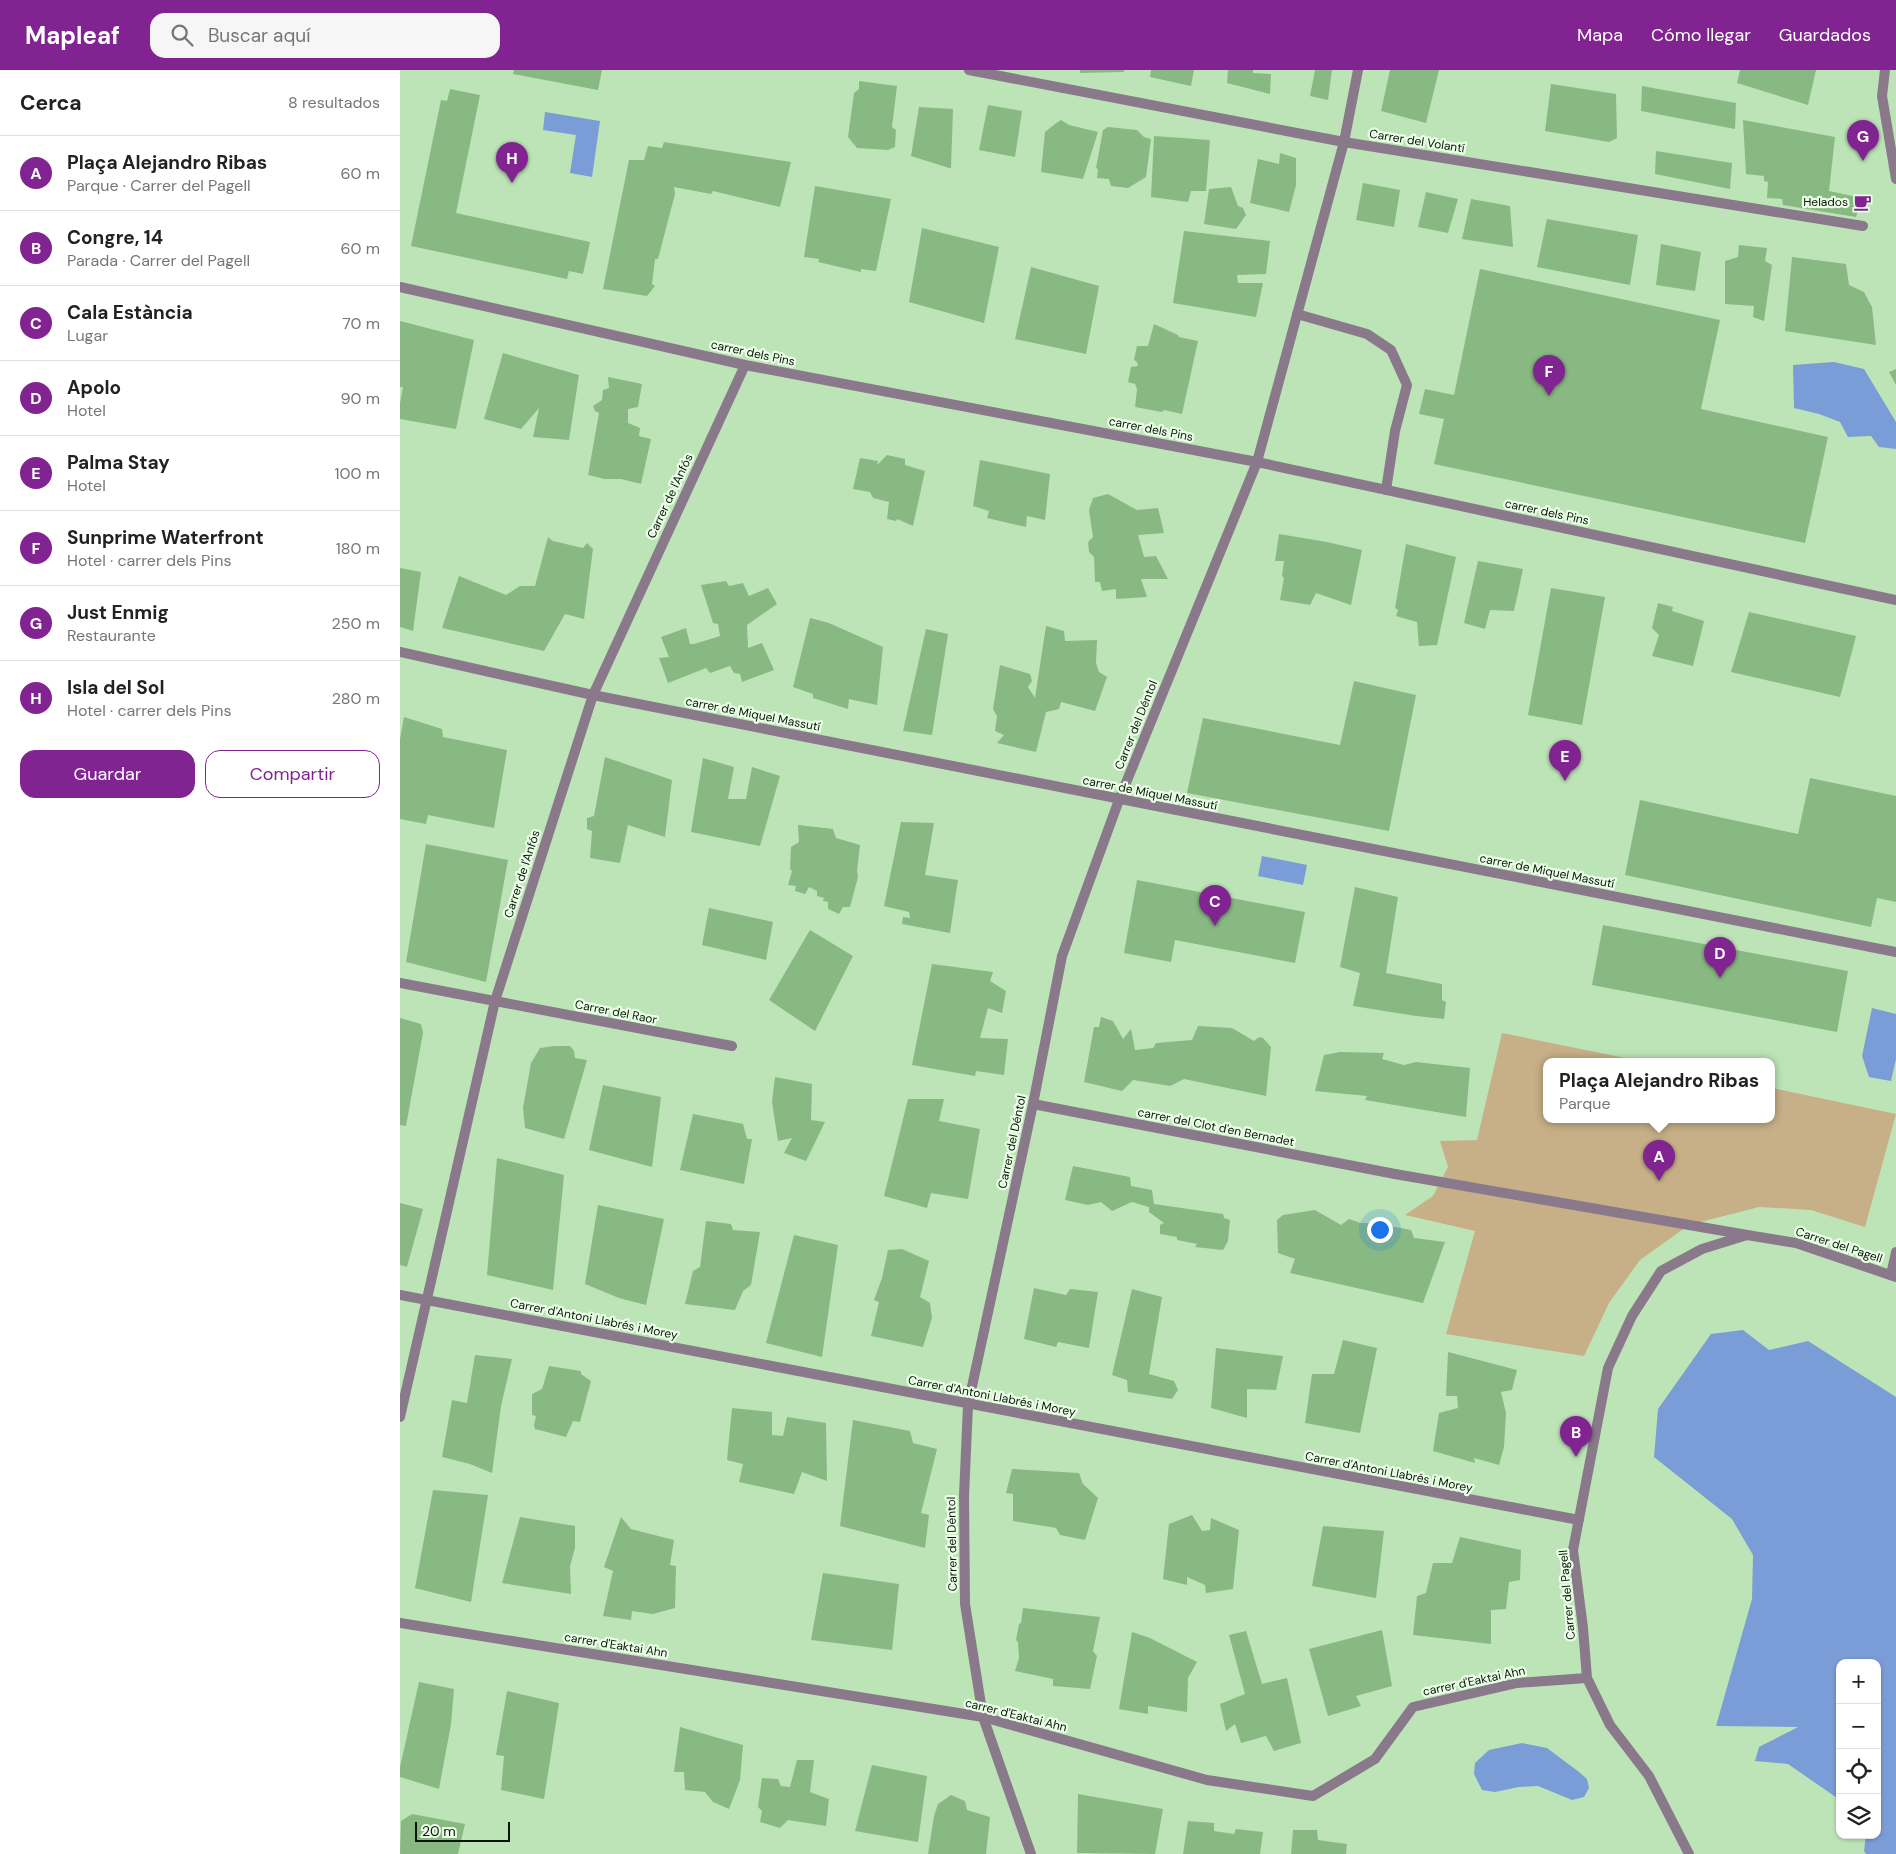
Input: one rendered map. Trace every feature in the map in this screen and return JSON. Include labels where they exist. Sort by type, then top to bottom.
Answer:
[{"type":"street","name":"Carrer del Volantí","points":[[969,70],[1344,142],[1864,226]]},
{"type":"street","name":"Carrer del Déntol","points":[[1031,1854],[983,1717],[965,1604],[964,1496],[968,1405],[1033,1104],[1062,956],[1119,800],[1257,462],[1344,142],[1358,70]]},
{"type":"street","points":[[1885,70],[1882,96],[1896,179]]},
{"type":"street","name":"carrer dels Pins","points":[[400,287],[745,365],[1257,462],[1896,600]]},
{"type":"street","points":[[1297,314],[1367,334],[1391,350],[1406,385],[1395,431],[1386,490]]},
{"type":"street","name":"Carrer de l'Anfós","points":[[400,1417],[495,1001],[593,695],[745,365]]},
{"type":"street","name":"carrer de Miquel Massutí","points":[[400,652],[593,695],[1896,952]]},
{"type":"street","name":"Carrer del Raor","points":[[400,983],[732,1046]]},
{"type":"street","name":"carrer del Clot d'en Bernadet","points":[[1033,1104],[1395,1174],[1746,1235]]},
{"type":"street","name":"Carrer del Pagell","points":[[1689,1854],[1649,1776],[1610,1725],[1587,1678],[1573,1550],[1608,1368],[1632,1316],[1662,1270],[1702,1249],[1746,1235],[1796,1243],[1894,1276]]},
{"type":"street","points":[[1894,1276],[1896,1252]]},
{"type":"street","name":"Carrer d'Antoni Llabrés i Morey","points":[[400,1295],[968,1405],[1579,1520]]},
{"type":"street","name":"carrer d'Eaktai Ahn","points":[[400,1623],[983,1717],[1207,1780],[1313,1796],[1376,1759],[1413,1707],[1517,1683],[1587,1678]]},
{"type":"shaded area","points":[[1502,1033],[1625,1058],[1543,1058],[1543,1123],[1775,1123],[1775,1089],[1896,1114],[1865,1227],[1811,1210],[1759,1207],[1689,1225],[1640,1260],[1609,1303],[1584,1356],[1446,1334],[1475,1231],[1405,1215],[1433,1196],[1448,1167],[1440,1141],[1477,1140]]},
{"type":"water","points":[[545,112],[600,121],[592,177],[570,173],[576,135],[543,130]]},
{"type":"water","points":[[1834,362],[1864,369],[1896,422],[1896,449],[1879,447],[1871,436],[1848,437],[1840,422],[1819,414],[1794,408],[1793,365]]},
{"type":"water","points":[[1262,856],[1307,865],[1303,885],[1258,876]]},
{"type":"water","points":[[1872,1008],[1896,1014],[1896,1059],[1891,1081],[1869,1077],[1862,1056]]},
{"type":"water","points":[[1743,1330],[1769,1350],[1808,1341],[1896,1397],[1896,1854],[1866,1854],[1864,1851],[1866,1839],[1881,1839],[1881,1659],[1836,1659],[1836,1797],[1788,1764],[1755,1761],[1759,1747],[1798,1727],[1716,1726],[1752,1599],[1753,1555],[1732,1519],[1654,1457],[1658,1409],[1711,1334]]},
{"type":"water","points":[[1522,1743],[1547,1748],[1579,1772],[1587,1779],[1589,1788],[1584,1797],[1572,1800],[1538,1786],[1519,1787],[1495,1792],[1482,1790],[1474,1774],[1475,1763],[1489,1750]]},
{"type":"building","points":[[514,70],[602,70],[598,90],[513,74]]},
{"type":"building","points":[[1080,70],[1124,70],[1124,72],[1080,73]]},
{"type":"building","points":[[1151,70],[1194,70],[1191,86],[1150,77]]},
{"type":"building","points":[[1228,70],[1253,70],[1253,73],[1271,74],[1270,94],[1227,83]]},
{"type":"building","points":[[1315,70],[1332,70],[1328,100],[1310,96]]},
{"type":"building","points":[[1390,70],[1439,70],[1426,123],[1381,111]]},
{"type":"building","points":[[1740,70],[1816,70],[1808,105],[1737,83]]},
{"type":"building","points":[[859,81],[897,86],[892,127],[896,130],[895,147],[888,150],[857,148],[848,137],[854,93],[859,89]]},
{"type":"building","points":[[1551,84],[1616,94],[1617,138],[1609,142],[1545,131]]},
{"type":"building","points":[[1642,86],[1736,103],[1735,129],[1641,111]]},
{"type":"building","points":[[450,89],[480,95],[456,213],[590,242],[583,274],[569,271],[567,279],[411,246],[441,100],[447,101]]},
{"type":"building","points":[[988,105],[1022,111],[1015,157],[979,150]]},
{"type":"building","points":[[919,107],[953,109],[951,168],[911,156]]},
{"type":"building","points":[[1061,120],[1069,125],[1098,132],[1083,179],[1041,172],[1045,132]]},
{"type":"building","points":[[1743,120],[1835,137],[1829,191],[1862,198],[1856,217],[1783,205],[1782,199],[1767,198],[1768,182],[1764,181],[1764,176],[1746,174]]},
{"type":"building","points":[[1108,127],[1137,130],[1144,137],[1151,139],[1146,177],[1128,188],[1111,186],[1109,179],[1097,178],[1098,169],[1096,168],[1103,130]]},
{"type":"building","points":[[1154,136],[1210,140],[1206,191],[1191,191],[1188,202],[1151,197]]},
{"type":"building","points":[[664,142],[791,162],[780,207],[713,191],[711,194],[674,187],[675,194],[658,259],[655,259],[652,284],[655,286],[647,296],[603,289],[629,160],[644,160],[648,146],[662,148]]},
{"type":"building","points":[[1656,151],[1732,163],[1730,189],[1655,174]]},
{"type":"building","points":[[1280,153],[1296,158],[1296,185],[1289,212],[1250,203],[1258,159],[1279,164]]},
{"type":"building","points":[[1363,183],[1400,190],[1394,227],[1356,220]]},
{"type":"building","points":[[815,186],[891,199],[876,271],[861,269],[861,272],[818,262],[819,259],[804,257]]},
{"type":"building","points":[[1231,187],[1238,206],[1243,208],[1246,215],[1236,229],[1204,224],[1209,189]]},
{"type":"building","points":[[1426,192],[1458,199],[1448,233],[1418,227]]},
{"type":"building","points":[[1471,199],[1510,206],[1513,247],[1462,239]]},
{"type":"building","points":[[1547,219],[1638,235],[1630,285],[1537,267]]},
{"type":"building","points":[[922,228],[999,247],[984,323],[909,302]]},
{"type":"building","points":[[1184,231],[1270,241],[1266,274],[1237,275],[1238,283],[1263,283],[1256,317],[1173,303]]},
{"type":"building","points":[[1661,244],[1701,252],[1695,291],[1656,285]]},
{"type":"building","points":[[1739,245],[1767,248],[1765,261],[1772,265],[1764,321],[1753,317],[1754,306],[1725,304],[1725,261],[1738,257]]},
{"type":"building","points":[[1792,257],[1846,264],[1849,285],[1864,292],[1872,307],[1876,345],[1785,331]]},
{"type":"building","points":[[1031,267],[1099,286],[1086,354],[1015,339]]},
{"type":"building","points":[[1480,269],[1720,320],[1701,409],[1828,437],[1805,543],[1434,464],[1444,419],[1419,414],[1425,389],[1454,395]]},
{"type":"building","points":[[400,321],[474,340],[456,429],[400,419],[403,387],[400,387]]},
{"type":"building","points":[[1154,324],[1179,337],[1198,341],[1182,414],[1135,407],[1137,389],[1135,384],[1128,382],[1131,367],[1138,366],[1134,360],[1137,346],[1148,346]]},
{"type":"building","points":[[503,353],[579,375],[569,440],[533,437],[539,408],[521,429],[484,419]]},
{"type":"building","points":[[1896,369],[1896,385],[1889,372]]},
{"type":"building","points":[[608,377],[642,384],[638,407],[628,409],[628,423],[640,428],[639,436],[651,439],[641,484],[621,479],[605,479],[588,475],[599,413],[595,411],[593,406],[602,400],[603,390],[609,388]]},
{"type":"building","points":[[887,455],[905,459],[905,465],[925,471],[913,526],[897,519],[896,521],[887,519],[889,502],[873,498],[870,492],[853,489],[860,458],[878,461],[877,465]]},
{"type":"building","points":[[980,460],[1050,474],[1045,520],[1027,516],[1026,527],[987,518],[989,511],[973,506]]},
{"type":"building","points":[[1108,494],[1137,510],[1158,508],[1164,533],[1138,535],[1144,557],[1156,556],[1168,579],[1141,579],[1147,597],[1116,599],[1116,589],[1102,591],[1100,582],[1095,582],[1094,557],[1089,552],[1088,542],[1093,537],[1089,510],[1093,498]]},
{"type":"building","points":[[1279,534],[1362,550],[1351,605],[1316,593],[1310,605],[1280,600],[1284,578],[1282,576],[1284,561],[1275,561]]},
{"type":"building","points":[[548,537],[553,541],[583,548],[587,543],[593,549],[584,619],[565,614],[544,651],[442,628],[459,576],[506,595],[520,586],[535,586]]},
{"type":"building","points":[[1406,544],[1456,557],[1437,645],[1419,646],[1417,622],[1396,616],[1398,610],[1395,608]]},
{"type":"building","points":[[1478,561],[1523,569],[1514,611],[1490,610],[1485,629],[1464,623]]},
{"type":"building","points":[[400,568],[421,572],[413,631],[400,627]]},
{"type":"building","points":[[726,581],[729,586],[743,583],[749,596],[768,588],[777,604],[747,625],[748,648],[762,643],[774,670],[742,682],[740,674],[734,673],[730,666],[710,673],[706,668],[668,683],[659,658],[669,657],[661,637],[686,628],[690,644],[720,636],[718,624],[713,623],[701,585]]},
{"type":"building","points":[[1551,588],[1605,597],[1582,725],[1528,715]]},
{"type":"building","points":[[1658,603],[1673,607],[1672,611],[1704,621],[1693,666],[1652,656],[1659,635],[1652,628]]},
{"type":"building","points":[[1749,612],[1856,636],[1840,697],[1731,672]]},
{"type":"building","points":[[810,618],[829,623],[883,647],[877,705],[849,699],[848,709],[813,698],[813,694],[793,687]]},
{"type":"building","points":[[1046,626],[1064,631],[1065,641],[1097,640],[1096,663],[1099,672],[1107,677],[1095,711],[1061,702],[1059,709],[1046,712],[1036,752],[997,743],[1004,735],[995,731],[997,716],[993,709],[1000,665],[1030,674],[1032,681],[1028,687],[1035,698]]},
{"type":"building","points":[[926,629],[948,634],[932,735],[903,731]]},
{"type":"building","points":[[1354,681],[1416,695],[1389,831],[1187,793],[1203,718],[1340,745]]},
{"type":"building","points":[[404,717],[442,729],[443,737],[507,750],[494,828],[428,815],[426,824],[400,819],[400,739]]},
{"type":"building","points":[[605,757],[672,780],[665,837],[628,825],[620,863],[590,858],[592,831],[587,829],[587,818],[594,816]]},
{"type":"building","points":[[703,758],[734,767],[728,799],[746,799],[752,767],[780,776],[760,846],[691,832]]},
{"type":"building","points":[[1810,778],[1896,796],[1896,902],[1877,898],[1871,927],[1625,875],[1640,800],[1798,834]]},
{"type":"building","points":[[901,822],[934,823],[925,875],[958,880],[950,933],[902,924],[903,917],[910,918],[909,912],[884,906]]},
{"type":"building","points":[[798,825],[833,829],[836,838],[860,845],[858,877],[850,907],[843,907],[839,914],[828,909],[828,902],[823,901],[824,898],[817,896],[817,891],[809,887],[805,894],[795,891],[796,886],[788,885],[792,871],[790,869],[791,847],[799,842]]},
{"type":"building","points":[[426,844],[508,860],[486,982],[406,962]]},
{"type":"building","points":[[1137,880],[1305,912],[1295,963],[1175,940],[1171,962],[1124,953]]},
{"type":"building","points":[[1355,887],[1398,897],[1386,973],[1442,984],[1442,1000],[1446,1002],[1444,1019],[1353,1006],[1360,973],[1340,967]]},
{"type":"building","points":[[709,908],[773,922],[766,960],[702,945]]},
{"type":"building","points":[[1603,925],[1848,971],[1837,1032],[1592,985]]},
{"type":"building","points":[[810,930],[853,956],[815,1031],[769,1000]]},
{"type":"building","points":[[932,964],[993,972],[990,981],[1006,991],[1002,1013],[988,1008],[980,1038],[1008,1039],[1004,1075],[976,1071],[975,1076],[912,1065]]},
{"type":"building","points":[[1101,1017],[1113,1021],[1123,1039],[1131,1029],[1135,1050],[1153,1048],[1156,1043],[1192,1040],[1198,1026],[1232,1028],[1254,1041],[1259,1037],[1263,1038],[1271,1047],[1266,1096],[1184,1079],[1170,1086],[1133,1080],[1122,1091],[1084,1082],[1094,1027],[1099,1027]]},
{"type":"building","points":[[400,1018],[421,1024],[423,1033],[406,1126],[400,1125]]},
{"type":"building","points":[[570,1046],[574,1051],[575,1058],[587,1060],[564,1139],[525,1128],[523,1108],[531,1063],[540,1048]]},
{"type":"building","points":[[1340,1052],[1384,1053],[1382,1059],[1404,1065],[1416,1062],[1470,1068],[1466,1117],[1365,1100],[1367,1096],[1315,1091],[1324,1055]]},
{"type":"building","points":[[775,1077],[812,1084],[811,1120],[825,1122],[806,1161],[784,1153],[792,1138],[778,1141],[772,1102]]},
{"type":"building","points":[[603,1085],[661,1097],[652,1167],[589,1150]]},
{"type":"building","points":[[908,1099],[944,1099],[939,1121],[980,1129],[968,1199],[931,1193],[927,1208],[884,1196]]},
{"type":"building","points":[[693,1114],[743,1124],[747,1139],[752,1139],[744,1184],[680,1170]]},
{"type":"building","points":[[497,1158],[564,1175],[553,1290],[487,1275]]},
{"type":"building","points":[[1073,1166],[1130,1177],[1131,1186],[1152,1190],[1154,1204],[1223,1214],[1224,1218],[1230,1220],[1228,1241],[1223,1250],[1195,1247],[1197,1244],[1177,1240],[1177,1237],[1160,1234],[1160,1225],[1164,1223],[1149,1212],[1149,1207],[1132,1202],[1112,1211],[1101,1202],[1088,1205],[1065,1200]]},
{"type":"building","points":[[400,1203],[423,1209],[407,1267],[400,1265]]},
{"type":"building","points":[[598,1205],[664,1219],[646,1305],[619,1298],[585,1284]]},
{"type":"building","points":[[1315,1210],[1341,1225],[1349,1219],[1361,1223],[1371,1223],[1386,1230],[1390,1226],[1411,1230],[1414,1238],[1445,1242],[1423,1303],[1290,1273],[1295,1259],[1278,1253],[1277,1220],[1283,1215]]},
{"type":"building","points":[[706,1221],[731,1224],[733,1230],[760,1232],[751,1285],[743,1291],[735,1310],[685,1304],[693,1271],[700,1267]]},
{"type":"building","points":[[794,1235],[838,1245],[822,1357],[766,1343]]},
{"type":"building","points":[[902,1249],[929,1261],[920,1297],[930,1303],[932,1318],[923,1347],[871,1336],[879,1302],[874,1300],[882,1278],[888,1250]]},
{"type":"building","points":[[1034,1288],[1066,1295],[1070,1289],[1098,1292],[1089,1348],[1058,1342],[1056,1347],[1024,1339]]},
{"type":"building","points":[[1132,1289],[1162,1297],[1149,1374],[1174,1381],[1178,1390],[1172,1399],[1128,1392],[1127,1380],[1112,1375]]},
{"type":"building","points":[[1343,1340],[1377,1348],[1360,1433],[1305,1423],[1312,1374],[1334,1374]]},
{"type":"building","points":[[1216,1348],[1283,1356],[1276,1390],[1247,1389],[1247,1418],[1211,1408]]},
{"type":"building","points":[[1448,1352],[1517,1370],[1512,1390],[1501,1392],[1506,1413],[1504,1447],[1499,1465],[1474,1458],[1475,1463],[1433,1451],[1439,1413],[1458,1408],[1457,1396],[1446,1396]]},
{"type":"building","points":[[475,1355],[512,1359],[501,1406],[492,1473],[470,1464],[442,1457],[452,1400],[467,1403]]},
{"type":"building","points":[[549,1366],[581,1371],[581,1374],[591,1381],[580,1422],[573,1421],[566,1437],[535,1429],[534,1425],[536,1416],[532,1415],[532,1394],[542,1389]]},
{"type":"building","points":[[732,1408],[772,1412],[772,1435],[783,1436],[787,1417],[826,1423],[827,1481],[802,1472],[794,1494],[739,1482],[743,1464],[727,1460]]},
{"type":"building","points":[[853,1420],[910,1431],[913,1443],[937,1449],[921,1513],[929,1515],[925,1548],[840,1526]]},
{"type":"building","points":[[1012,1469],[1079,1473],[1083,1484],[1098,1498],[1085,1540],[1060,1535],[1056,1528],[1013,1521],[1013,1494],[1006,1493]]},
{"type":"building","points":[[433,1490],[488,1495],[471,1602],[415,1588]]},
{"type":"building","points":[[1192,1515],[1202,1531],[1210,1530],[1211,1518],[1239,1530],[1233,1589],[1206,1593],[1205,1585],[1187,1577],[1187,1585],[1163,1579],[1169,1524]]},
{"type":"building","points":[[520,1517],[575,1526],[575,1548],[570,1566],[571,1594],[502,1583]]},
{"type":"building","points":[[621,1517],[631,1529],[674,1540],[670,1565],[676,1566],[675,1608],[653,1614],[632,1611],[631,1620],[603,1616],[613,1571],[604,1567]]},
{"type":"building","points":[[1323,1526],[1384,1531],[1376,1598],[1312,1586]]},
{"type":"building","points":[[1460,1537],[1521,1550],[1520,1580],[1509,1582],[1506,1609],[1491,1610],[1491,1644],[1413,1635],[1417,1596],[1426,1593],[1433,1563],[1452,1563]]},
{"type":"building","points":[[823,1573],[899,1584],[892,1650],[811,1640]]},
{"type":"building","points":[[1023,1608],[1100,1617],[1093,1651],[1097,1656],[1090,1689],[1053,1686],[1053,1679],[1015,1671],[1019,1658],[1018,1642],[1016,1640]]},
{"type":"building","points":[[1382,1630],[1392,1686],[1356,1696],[1361,1706],[1328,1716],[1309,1649]]},
{"type":"building","points":[[1246,1631],[1262,1684],[1287,1678],[1301,1743],[1274,1751],[1266,1736],[1241,1743],[1235,1724],[1226,1731],[1220,1704],[1245,1694],[1229,1635]]},
{"type":"building","points":[[1132,1632],[1150,1638],[1197,1662],[1188,1678],[1187,1712],[1148,1706],[1148,1714],[1119,1709]]},
{"type":"building","points":[[419,1682],[454,1689],[451,1724],[439,1789],[400,1777],[400,1767]]},
{"type":"building","points":[[507,1691],[559,1703],[544,1799],[501,1790],[504,1756],[496,1755]]},
{"type":"building","points":[[680,1727],[743,1745],[740,1780],[729,1809],[713,1802],[705,1792],[685,1790],[684,1772],[674,1772]]},
{"type":"building","points":[[797,1760],[814,1760],[810,1792],[829,1799],[826,1826],[788,1820],[780,1828],[760,1822],[762,1811],[758,1807],[762,1778],[778,1779],[781,1786],[790,1787]]},
{"type":"building","points":[[872,1765],[927,1776],[918,1842],[855,1831]]},
{"type":"building","points":[[1078,1794],[1163,1809],[1155,1854],[1077,1853]]},
{"type":"building","points":[[951,1795],[965,1801],[967,1810],[990,1817],[986,1854],[928,1854],[934,1816],[938,1804]]},
{"type":"building","points":[[412,1814],[465,1824],[458,1854],[400,1854],[401,1821]]},
{"type":"building","points":[[1188,1821],[1214,1823],[1214,1831],[1234,1834],[1236,1829],[1263,1832],[1260,1854],[1183,1854]]},
{"type":"building","points":[[1293,1830],[1317,1830],[1318,1840],[1347,1844],[1346,1854],[1291,1854]]},
{"type":"place","name":"Just Enmig","points":[[1863,161]]},
{"type":"place","name":"Isla del Sol","points":[[512,183]]},
{"type":"place","name":"Helados","points":[[1862,202]]},
{"type":"place","name":"Sunprime Waterfront","points":[[1549,396]]},
{"type":"place","name":"Palma Stay","points":[[1565,781]]},
{"type":"place","name":"Cala Estància","points":[[1215,926]]},
{"type":"place","name":"Apolo","points":[[1720,978]]},
{"type":"place","name":"Plaça Alejandro Ribas","points":[[1659,1181]]},
{"type":"place","name":"Congre, 14","points":[[1576,1457]]}]
